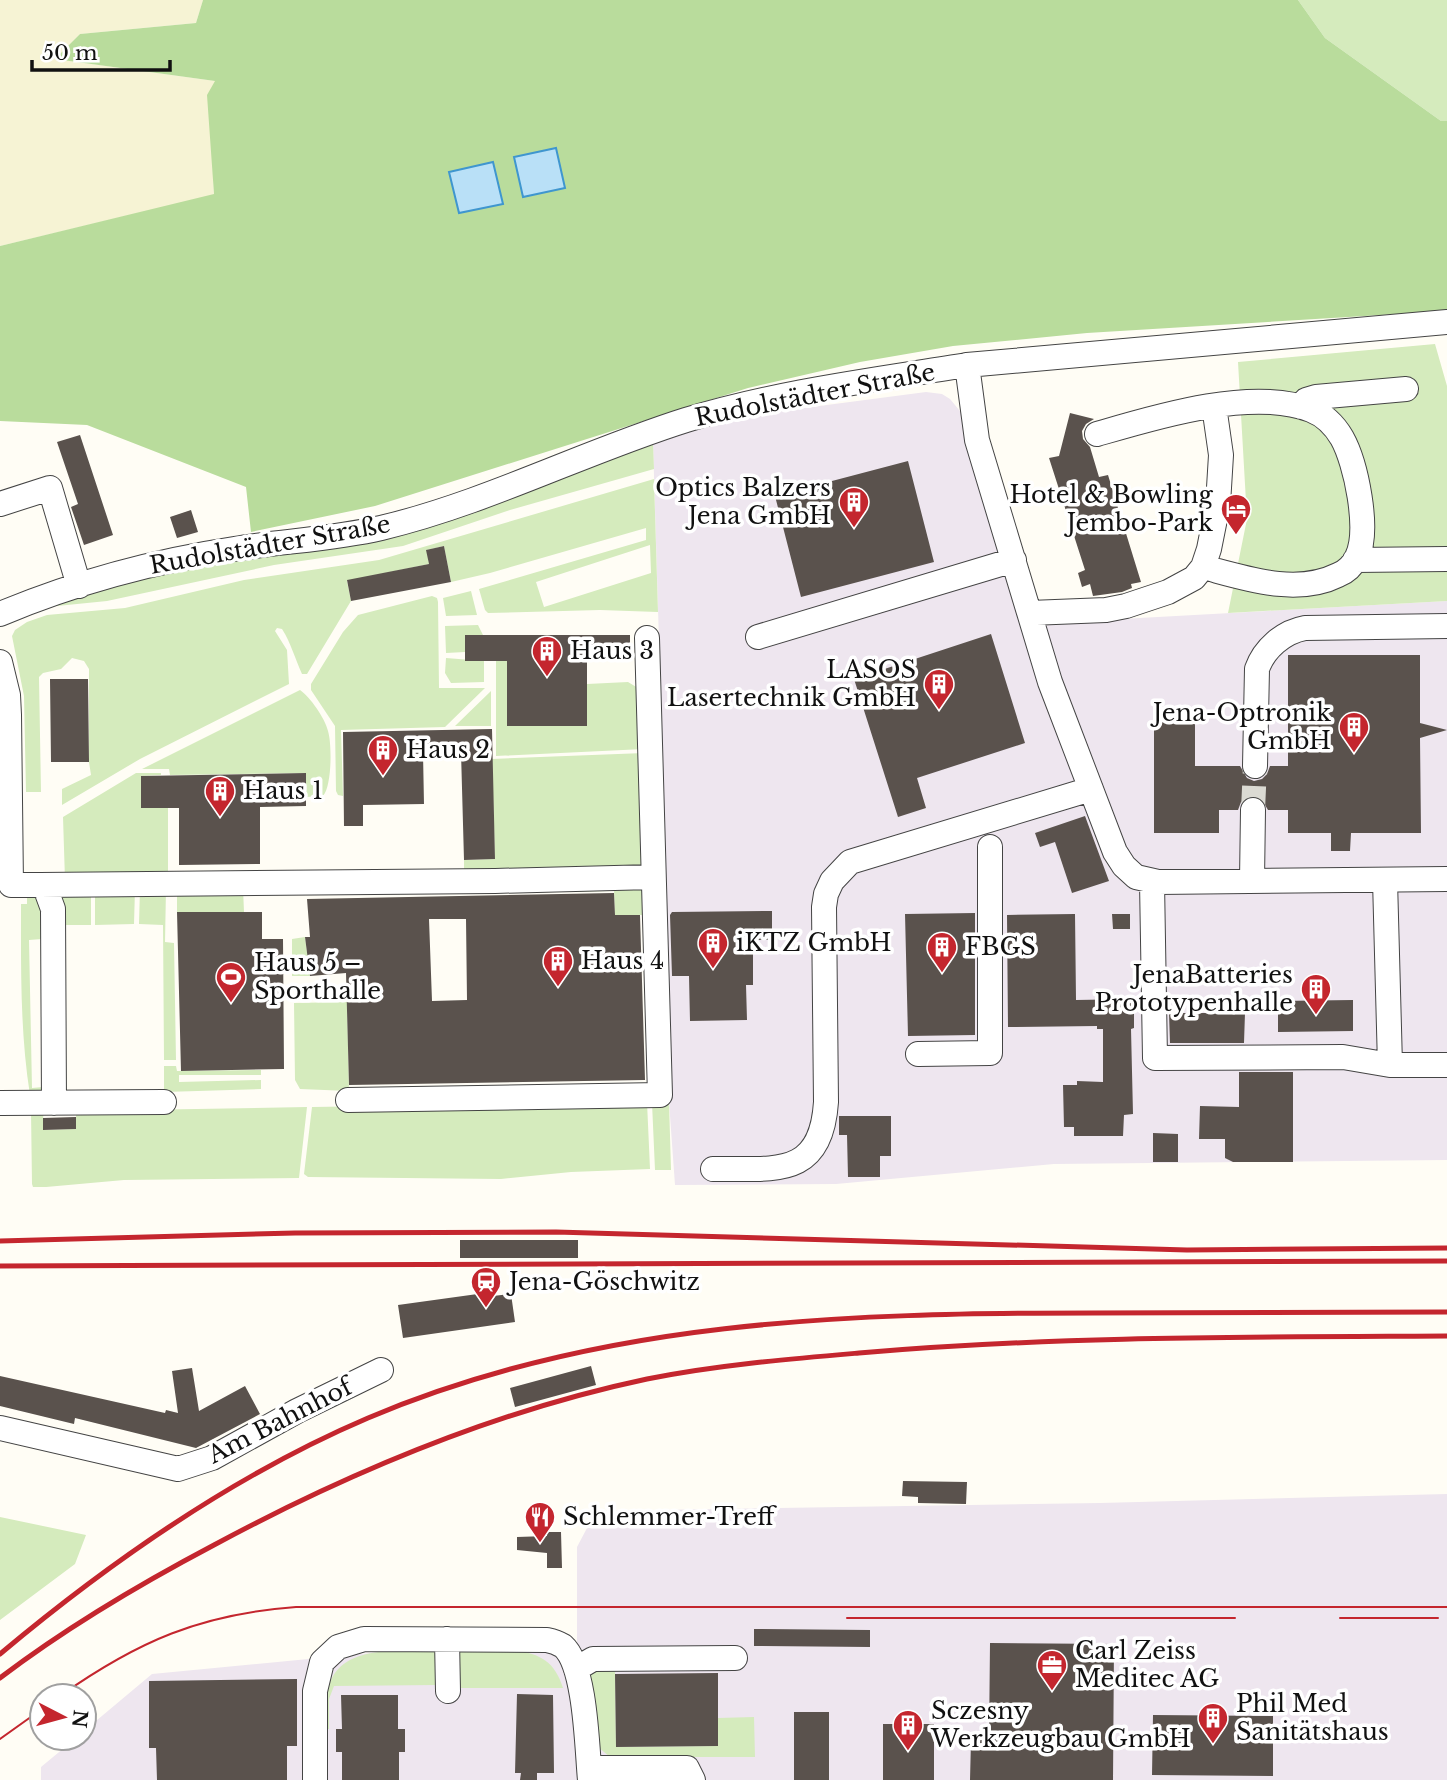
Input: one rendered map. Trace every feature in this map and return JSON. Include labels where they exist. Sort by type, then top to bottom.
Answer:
[{"type":"street","name":"Rudolstädter Straße","points":[[0,614],[79,586],[160,563],[232,549],[381,528],[447,508],[685,421],[744,405],[891,376],[967,365],[1447,322]]},
{"type":"street","points":[[967,365],[977,440],[1050,682],[1115,852],[1129,871],[1152,882],[1447,878]]},
{"type":"street","points":[[1301,408],[1306,400],[1316,397],[1406,389]]},
{"type":"street","points":[[1097,434],[1214,405],[1256,402],[1291,404],[1312,410],[1329,421],[1341,435],[1349,453],[1362,526],[1361,542],[1350,568],[1338,576],[1292,584],[1266,583],[1203,567]]},
{"type":"street","points":[[1030,613],[1089,611],[1126,606],[1183,585],[1194,578],[1203,567],[1213,528],[1220,479],[1221,454],[1214,405]]},
{"type":"street","points":[[0,504],[50,488],[79,586]]},
{"type":"street","points":[[1355,560],[1447,559]]},
{"type":"street","points":[[758,637],[1014,560]]},
{"type":"street","points":[[1255,766],[1257,670],[1261,659],[1283,636],[1295,629],[1305,628],[1447,626]]},
{"type":"street","points":[[348,1100],[660,1095],[646,638]]},
{"type":"street","points":[[0,662],[8,695],[5,746],[11,885],[653,877]]},
{"type":"street","points":[[713,1169],[790,1166],[806,1156],[819,1140],[825,1102],[824,907],[828,888],[844,866],[892,848],[1091,789]]},
{"type":"street","points":[[1252,880],[1253,810]]},
{"type":"street","points":[[918,1054],[990,1053],[990,847]]},
{"type":"street","points":[[1385,880],[1390,1065]]},
{"type":"street","points":[[1152,882],[1155,1058],[1343,1057],[1390,1065],[1447,1065]]},
{"type":"street","points":[[40,885],[50,900],[54,918],[54,1102]]},
{"type":"street","points":[[0,1103],[164,1102]]},
{"type":"street","name":"Am Bahnhof","points":[[0,1428],[178,1469],[212,1458],[298,1411],[382,1370]]},
{"type":"street","points":[[314,1780],[315,1691],[322,1662],[338,1647],[361,1639],[547,1640],[562,1646],[576,1669],[582,1700],[589,1774],[687,1768],[693,1780]]},
{"type":"street","points":[[447,1639],[447,1691]]},
{"type":"street","points":[[576,1669],[593,1659],[735,1658]]},
{"type":"shaded area","points":[[0,0],[203,0],[196,23],[80,34],[56,59],[215,81],[212,152],[214,195],[0,246]]},
{"type":"shaded area","points":[[926,392],[942,394],[950,399],[964,416],[1012,575],[1048,623],[1447,601],[1447,1160],[1054,1164],[836,1184],[675,1185],[669,1102],[666,873],[653,443],[736,417]]},
{"type":"shaded area","points":[[1447,1494],[1447,1780],[41,1780],[41,1767],[59,1752],[98,1752],[98,1719],[152,1674],[423,1650],[514,1650],[585,1655],[577,1643],[577,1547],[596,1511]]},
{"type":"green space","points":[[203,0],[1298,0],[1325,38],[1441,121],[1447,121],[1447,311],[1087,333],[953,346],[860,362],[748,388],[375,506],[251,532],[246,487],[87,425],[0,421],[0,246],[214,194],[207,95],[215,81],[55,59],[80,34],[196,23]]},
{"type":"green space","points":[[1298,0],[1447,0],[1447,121],[1441,121],[1325,38]]},
{"type":"green space","points":[[1435,344],[1447,386],[1447,601],[1228,613],[1247,519],[1238,362]]},
{"type":"green space","points":[[653,443],[654,469],[510,510],[403,546],[274,565],[107,601],[57,606],[58,602],[118,584],[243,556]]},
{"type":"green space","points":[[654,479],[658,612],[600,610],[488,613],[479,589],[646,540],[646,528],[451,582],[444,546],[427,550],[429,564],[347,581],[351,601],[307,674],[302,674],[285,634],[282,629],[277,628],[275,631],[287,650],[289,684],[140,759],[62,805],[62,789],[91,775],[89,669],[84,661],[72,658],[61,669],[43,673],[39,677],[41,792],[26,792],[24,696],[12,636],[15,630],[27,622],[47,615],[125,608],[244,580],[379,560]],"holes":[[[650,545],[651,573],[544,607],[536,582]]]},
{"type":"green space","points":[[471,591],[477,615],[446,616],[443,598]]},
{"type":"green space","points":[[432,596],[437,598],[438,602],[439,688],[485,688],[445,727],[341,730],[343,796],[338,795],[335,726],[311,690],[311,684],[343,632],[358,615]]},
{"type":"green space","points":[[478,625],[483,635],[465,652],[446,653],[445,626]]},
{"type":"green space","points":[[446,658],[484,661],[484,682],[451,683],[445,673]]},
{"type":"green space","points":[[496,661],[526,661],[534,686],[507,687],[507,726],[587,726],[587,684],[628,682],[638,688],[644,749],[496,756]]},
{"type":"green space","points":[[300,690],[317,708],[328,731],[330,765],[323,796],[306,797],[305,773],[170,775],[169,769],[142,769]]},
{"type":"green space","points":[[491,691],[491,726],[455,726]]},
{"type":"green space","points":[[644,753],[643,865],[635,871],[464,875],[464,860],[495,859],[492,759]]},
{"type":"green space","points":[[136,773],[161,773],[141,776],[141,808],[168,808],[168,878],[65,880],[63,817]]},
{"type":"green space","points":[[643,886],[647,915],[615,915],[614,891],[497,893]]},
{"type":"green space","points":[[177,888],[243,888],[244,912],[177,912]]},
{"type":"green space","points":[[95,889],[135,889],[134,924],[95,925]]},
{"type":"green space","points":[[140,889],[166,889],[165,942],[174,943],[176,1060],[164,1060],[163,925],[139,924]]},
{"type":"green space","points":[[27,890],[40,896],[42,939],[29,940],[32,1088],[43,1087],[44,1091],[30,1095],[24,1048],[21,976],[21,904],[27,904]]},
{"type":"green space","points":[[52,890],[91,890],[91,925],[62,925]]},
{"type":"green space","points":[[305,937],[310,976],[292,976],[292,939]]},
{"type":"green space","points":[[347,1002],[349,1091],[300,1089],[295,1080],[294,1003]]},
{"type":"green space","points":[[164,1066],[176,1066],[177,1071],[261,1070],[261,1075],[179,1075],[179,1082],[261,1080],[261,1089],[164,1092]]},
{"type":"green space","points":[[647,1102],[650,1169],[571,1172],[501,1179],[308,1177],[304,1174],[312,1107]]},
{"type":"green space","points":[[669,1102],[671,1170],[655,1170],[652,1103]]},
{"type":"green space","points":[[307,1107],[299,1178],[124,1180],[46,1187],[33,1187],[32,1184],[31,1111],[43,1112],[44,1130],[76,1129],[76,1111]]},
{"type":"green space","points":[[0,1517],[86,1535],[75,1564],[0,1620]]},
{"type":"green space","points":[[423,1650],[435,1652],[437,1685],[334,1686],[329,1699],[327,1729],[329,1686],[335,1673],[344,1664],[368,1654]]},
{"type":"green space","points":[[514,1650],[546,1661],[556,1672],[563,1688],[457,1688],[459,1651]]},
{"type":"green space","points":[[598,1667],[615,1667],[616,1747],[717,1746],[718,1718],[754,1717],[755,1757],[610,1757],[598,1747],[588,1675]]},
{"type":"water","points":[[556,148],[565,188],[523,197],[514,157]]},
{"type":"water","points":[[493,162],[503,204],[459,213],[449,172]]},
{"type":"building","points":[[1070,413],[1094,419],[1086,424],[1082,431],[1083,439],[1090,447],[1099,477],[1108,475],[1141,582],[1131,584],[1132,588],[1122,592],[1093,596],[1090,584],[1082,587],[1078,573],[1085,570],[1049,458],[1059,456]]},
{"type":"building","points":[[80,435],[113,535],[84,545],[71,507],[78,504],[57,442]]},
{"type":"building","name":"Optics Balzers Jena GmbH","points":[[908,461],[934,562],[801,597],[775,496]]},
{"type":"building","points":[[191,510],[198,532],[177,538],[170,517]]},
{"type":"building","points":[[444,546],[451,582],[351,601],[347,580],[429,564],[426,550]]},
{"type":"building","name":"LASOS Lasertechnik GmbH","points":[[991,634],[1025,743],[917,778],[926,808],[898,817],[854,679]]},
{"type":"building","name":"Haus 3","points":[[465,635],[630,635],[630,660],[587,660],[587,726],[507,726],[507,661],[465,661]]},
{"type":"building","name":"Jena-Optronik GmbH","points":[[1288,655],[1420,655],[1420,723],[1447,730],[1420,738],[1421,833],[1351,833],[1350,851],[1331,851],[1331,833],[1288,833],[1288,810],[1268,810],[1261,798],[1253,795],[1241,802],[1238,810],[1219,810],[1219,833],[1154,833],[1154,722],[1195,722],[1195,766],[1240,766],[1247,778],[1254,781],[1262,779],[1270,766],[1288,766]]},
{"type":"building","points":[[50,679],[88,679],[89,762],[51,762]]},
{"type":"building","name":"Haus 2","points":[[492,729],[495,859],[464,860],[461,752],[423,753],[424,804],[363,805],[363,826],[344,826],[343,732]]},
{"type":"building","name":"Haus 1","points":[[306,773],[306,806],[260,807],[260,864],[179,865],[179,808],[141,808],[141,776]]},
{"type":"building","points":[[1085,816],[1109,881],[1072,893],[1055,842],[1040,847],[1035,833]]},
{"type":"building","name":"Haus 4","points":[[614,893],[615,915],[640,915],[645,1080],[349,1085],[346,973],[310,976],[305,937],[310,937],[307,899]],"holes":[[[429,919],[466,919],[467,1000],[432,1001]]]},
{"type":"building","name":"iKTZ GmbH","points":[[772,911],[772,940],[753,940],[753,985],[746,985],[747,1020],[690,1021],[689,976],[672,976],[672,912]]},
{"type":"building","name":"Haus 5 – Sporthalle","points":[[177,912],[262,912],[262,939],[283,939],[284,1069],[181,1071]]},
{"type":"building","name":"FBGS","points":[[975,913],[975,1035],[908,1036],[905,914]]},
{"type":"building","points":[[1075,914],[1076,1000],[1134,999],[1134,1028],[1131,1029],[1133,1114],[1124,1115],[1123,1136],[1074,1136],[1074,1127],[1064,1127],[1063,1085],[1077,1085],[1077,1081],[1103,1082],[1103,1029],[1097,1029],[1097,1026],[1008,1027],[1007,915]]},
{"type":"building","points":[[1112,914],[1130,914],[1130,929],[1113,929]]},
{"type":"building","name":"JenaBatteries Prototypenhalle","points":[[1353,1000],[1353,1031],[1278,1032],[1278,1001]]},
{"type":"building","points":[[1169,1013],[1245,1013],[1244,1043],[1170,1043]]},
{"type":"building","points":[[1239,1072],[1293,1072],[1293,1162],[1233,1162],[1225,1158],[1225,1139],[1199,1139],[1200,1106],[1239,1107]]},
{"type":"building","points":[[839,1116],[891,1116],[891,1156],[880,1156],[880,1177],[848,1177],[847,1135],[839,1135]]},
{"type":"building","points":[[76,1117],[76,1129],[43,1130],[43,1118]]},
{"type":"building","points":[[1153,1133],[1178,1134],[1178,1162],[1153,1162]]},
{"type":"building","points":[[460,1240],[578,1240],[578,1258],[460,1258]]},
{"type":"building","points":[[492,1292],[493,1296],[511,1294],[515,1322],[403,1338],[398,1305]]},
{"type":"building","points":[[591,1366],[596,1385],[515,1407],[510,1388]]},
{"type":"building","points":[[192,1368],[199,1411],[245,1386],[260,1414],[196,1448],[75,1418],[74,1424],[0,1406],[0,1376],[165,1413],[166,1410],[178,1413],[172,1371]]},
{"type":"building","points":[[903,1481],[967,1482],[966,1504],[918,1503],[918,1497],[902,1496]]},
{"type":"building","points":[[547,1532],[561,1532],[562,1568],[547,1568],[547,1553],[517,1550],[517,1537],[547,1536]]},
{"type":"building","points":[[754,1629],[870,1630],[870,1647],[754,1646]]},
{"type":"building","name":"Carl Zeiss Meditec AG","points":[[990,1643],[1114,1644],[1113,1780],[970,1780],[971,1740],[989,1740]]},
{"type":"building","points":[[718,1673],[718,1746],[616,1747],[615,1674]]},
{"type":"building","points":[[297,1679],[297,1746],[287,1746],[287,1780],[157,1780],[156,1748],[149,1748],[149,1681]]},
{"type":"building","points":[[517,1694],[553,1695],[554,1773],[537,1773],[537,1780],[520,1780],[521,1773],[515,1773]]},
{"type":"building","points":[[341,1695],[398,1695],[398,1729],[405,1729],[405,1752],[399,1752],[399,1780],[342,1780],[342,1752],[336,1752],[336,1729],[342,1729]]},
{"type":"building","points":[[794,1712],[829,1712],[829,1780],[794,1780]]},
{"type":"building","name":"Phil Med Sanitätshaus","points":[[1153,1715],[1273,1716],[1273,1776],[1152,1775]]},
{"type":"building","name":"Sczesny Werkzeugbau GmbH","points":[[883,1724],[934,1724],[934,1780],[883,1780]]},
{"type":"tunnel","points":[[1253,810],[1255,766]]},
{"type":"tram line","points":[[81,1682],[144,1646],[200,1624],[230,1616],[296,1607],[1447,1607]]},
{"type":"tram line","points":[[847,1618],[1235,1618]]},
{"type":"tram line","points":[[1340,1618],[1438,1618]]},
{"type":"tram line","points":[[0,1739],[28,1719]]},
{"type":"railway","points":[[0,1241],[295,1233],[556,1232],[1187,1250],[1447,1248]]},
{"type":"railway","points":[[0,1266],[1447,1261]]},
{"type":"railway","points":[[0,1654],[130,1553],[175,1522],[270,1466],[368,1418],[455,1385],[544,1360],[634,1342],[724,1329],[816,1320],[1000,1313],[1447,1312]]},
{"type":"railway","points":[[0,1678],[51,1641],[131,1591],[265,1518],[424,1447],[479,1426],[590,1392],[726,1366],[932,1347],[1153,1338],[1447,1336]]},
{"type":"place","name":"Optics Balzers Jena GmbH","points":[[854,529]]},
{"type":"place","name":"Hotel & Bowling Jembo-Park","points":[[1236,536]]},
{"type":"place","name":"Haus 3","points":[[547,678]]},
{"type":"place","name":"LASOS Lasertechnik GmbH","points":[[939,711]]},
{"type":"place","name":"Jena-Optronik GmbH","points":[[1354,754]]},
{"type":"place","name":"Haus 2","points":[[383,777]]},
{"type":"place","name":"Haus 1","points":[[220,818]]},
{"type":"place","name":"iKTZ GmbH","points":[[713,970]]},
{"type":"place","name":"FBGS","points":[[942,974]]},
{"type":"place","name":"Haus 4","points":[[558,988]]},
{"type":"place","name":"Haus 5 – Sporthalle","points":[[231,1004]]},
{"type":"place","name":"JenaBatteries Prototypenhalle","points":[[1316,1016]]},
{"type":"place","name":"Jena-Göschwitz","points":[[486,1309]]},
{"type":"place","name":"Schlemmer-Treff","points":[[540,1544]]},
{"type":"place","name":"Carl Zeiss Meditec AG","points":[[1052,1692]]},
{"type":"place","name":"Phil Med Sanitätshaus","points":[[1213,1745]]},
{"type":"place","name":"Sczesny Werkzeugbau GmbH","points":[[908,1752]]}]
